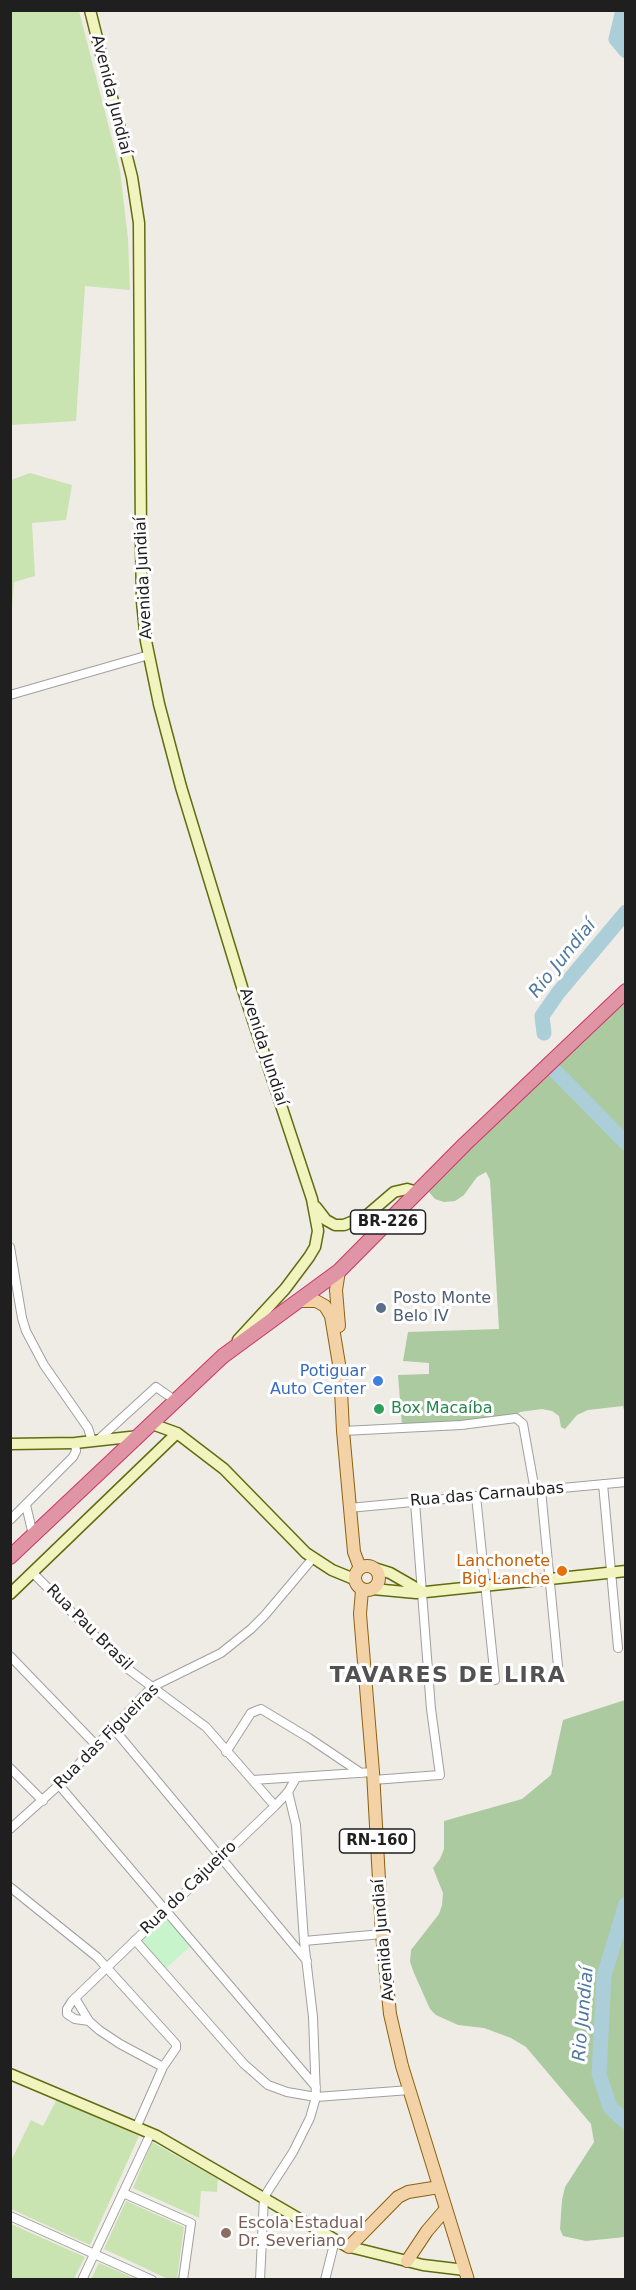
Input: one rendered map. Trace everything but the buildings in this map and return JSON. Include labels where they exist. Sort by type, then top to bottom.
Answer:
[{"type":"highway","name":"BR-226","points":[[10,1557],[223,1356],[339,1271],[417,1192],[626,991]]},
{"type":"main road","name":"Avenida Jundiaí","points":[[90,10],[132,177],[139,223],[141,561],[142,601],[149,655],[159,704],[184,798],[242,987],[312,1199],[318,1231],[315,1247],[285,1289],[223,1356]]},
{"type":"main road","name":"Avenida Jundiaí","points":[[312,1199],[326,1220],[335,1225],[344,1225],[366,1216],[394,1192],[407,1189],[417,1192]]},
{"type":"main road","points":[[339,1271],[336,1290],[340,1332],[338,1350],[357,1586],[367,1590],[423,1592],[626,1571]]},
{"type":"main road","points":[[299,1301],[316,1301],[328,1310],[338,1350]]},
{"type":"main road","points":[[152,1424],[177,1433],[224,1469],[289,1538],[332,1570],[357,1573],[367,1566],[390,1573],[423,1592]]},
{"type":"main road","points":[[10,1594],[177,1433]]},
{"type":"main road","points":[[10,1444],[75,1443],[139,1436]]},
{"type":"main road","name":"RN-160","points":[[367,1590],[379,1578],[374,1568]]},
{"type":"main road","name":"Avenida Jundiaí","points":[[367,1590],[360,1614],[369,1775],[390,2014],[394,2037],[467,2275]]},
{"type":"main road","points":[[10,2074],[151,2133],[349,2247],[467,2275]]},
{"type":"main road","points":[[349,2247],[398,2197],[408,2192],[439,2187]]},
{"type":"main road","points":[[407,2261],[427,2231],[446,2210]]},
{"type":"street","points":[[10,695],[149,655]]},
{"type":"street","points":[[10,1247],[26,1331],[44,1365],[95,1441],[156,1387],[176,1401]]},
{"type":"street","points":[[343,1431],[461,1425],[516,1418],[523,1424],[538,1490],[550,1578],[558,1666]]},
{"type":"street","points":[[10,1520],[73,1457],[76,1451],[75,1443]]},
{"type":"street","name":"Rua das Carnaubas","points":[[350,1508],[626,1482]]},
{"type":"street","points":[[603,1484],[618,1648]]},
{"type":"street","points":[[476,1496],[487,1585],[495,1680]]},
{"type":"street","points":[[253,1780],[369,1775],[440,1775],[422,1613],[423,1592],[415,1502]]},
{"type":"street","points":[[26,1505],[33,1535]]},
{"type":"street","name":"Rua das Figueiras","points":[[10,1829],[59,1785],[152,1687],[205,1662],[237,1642],[265,1616],[313,1558]]},
{"type":"street","name":"Rua Pau Brasil","points":[[33,1573],[108,1649],[152,1687],[206,1727],[274,1806]]},
{"type":"street","points":[[10,1656],[97,1746]]},
{"type":"street","points":[[226,1752],[251,1713],[261,1709],[369,1775]]},
{"type":"street","points":[[113,1728],[308,1962]]},
{"type":"street","points":[[10,1768],[43,1801]]},
{"type":"street","name":"Rua do Cajueiro","points":[[89,2021],[75,2019],[67,2014],[67,2009],[106,1968],[288,1792],[296,1778]]},
{"type":"street","points":[[59,1785],[316,2087]]},
{"type":"street","points":[[260,2280],[264,2197],[293,2152],[310,2118],[316,2097],[308,1962],[304,1941],[296,1825],[288,1792]]},
{"type":"street","points":[[10,1887],[90,1950],[175,2043],[176,2048],[163,2067],[137,2126]]},
{"type":"street","points":[[304,1941],[382,1934]]},
{"type":"street","points":[[135,1940],[252,2073],[276,2088],[316,2097],[410,2090]]},
{"type":"street","points":[[77,1997],[89,2021],[114,2041],[163,2067]]},
{"type":"street","points":[[82,2280],[151,2133]]},
{"type":"street","points":[[123,2193],[191,2223],[183,2280]]},
{"type":"street","points":[[10,2216],[152,2280]]},
{"type":"street","points":[[325,2280],[335,2240]]},
{"type":"green space","points":[[11,10],[79,11],[120,170],[128,239],[130,290],[85,286],[76,421],[11,425]]},
{"type":"green space","points":[[30,473],[72,485],[66,520],[32,523],[35,576],[14,582],[11,624],[11,480]]},
{"type":"green space","points":[[625,988],[625,1414],[623,1406],[588,1410],[577,1415],[565,1429],[561,1427],[559,1416],[552,1411],[542,1409],[520,1412],[509,1419],[402,1425],[398,1375],[429,1374],[429,1363],[403,1361],[408,1332],[499,1329],[490,1180],[486,1172],[477,1177],[464,1195],[455,1201],[444,1202],[435,1199],[429,1192],[428,1184]]},
{"type":"green space","points":[[625,1700],[625,2237],[586,2241],[563,2236],[560,2229],[565,2187],[594,2142],[591,2124],[526,2047],[511,2038],[484,2028],[458,2025],[436,2015],[430,2009],[410,1962],[411,1950],[439,1914],[442,1905],[443,1893],[433,1868],[444,1849],[444,1821],[522,1799],[551,1775],[563,1720]]},
{"type":"green space","points":[[164,1916],[191,1946],[165,1969],[140,1942],[141,1937]]},
{"type":"green space","points":[[57,2099],[139,2136],[90,2245],[11,2209],[10,2163],[31,2120],[43,2126]]},
{"type":"green space","points":[[152,2142],[218,2179],[217,2192],[201,2191],[199,2218],[133,2188]]},
{"type":"green space","points":[[126,2201],[184,2227],[177,2279],[168,2279],[104,2249]]},
{"type":"green space","points":[[11,2224],[85,2257],[74,2279],[11,2279]]},
{"type":"green space","points":[[99,2263],[136,2279],[91,2279]]},
{"type":"waterway","name":"Rio Jundiaí","points":[[623,10],[616,39],[626,51]]},
{"type":"waterway","name":"Rio Jundiaí","points":[[544,1033],[542,1016],[558,993],[626,912]]},
{"type":"waterway","name":"Rio Jundiaí","points":[[556,1072],[626,1143]]},
{"type":"waterway","name":"Rio Jundiaí","points":[[626,1904],[604,1976],[599,2074],[610,2107],[626,2122]]},
{"type":"place","name":"Posto Monte Belo IV","points":[[381,1308]]},
{"type":"place","name":"Potiguar Auto Center","points":[[378,1381]]},
{"type":"place","name":"Box Macaíba","points":[[379,1409]]},
{"type":"place","name":"Lanchonete Big Lanche","points":[[562,1571]]},
{"type":"place","name":"Escola Estadual Dr. Severiano","points":[[226,2233]]},
{"type":"district","name":"TAVARES DE LIRA","points":[[448,1676]]}]
